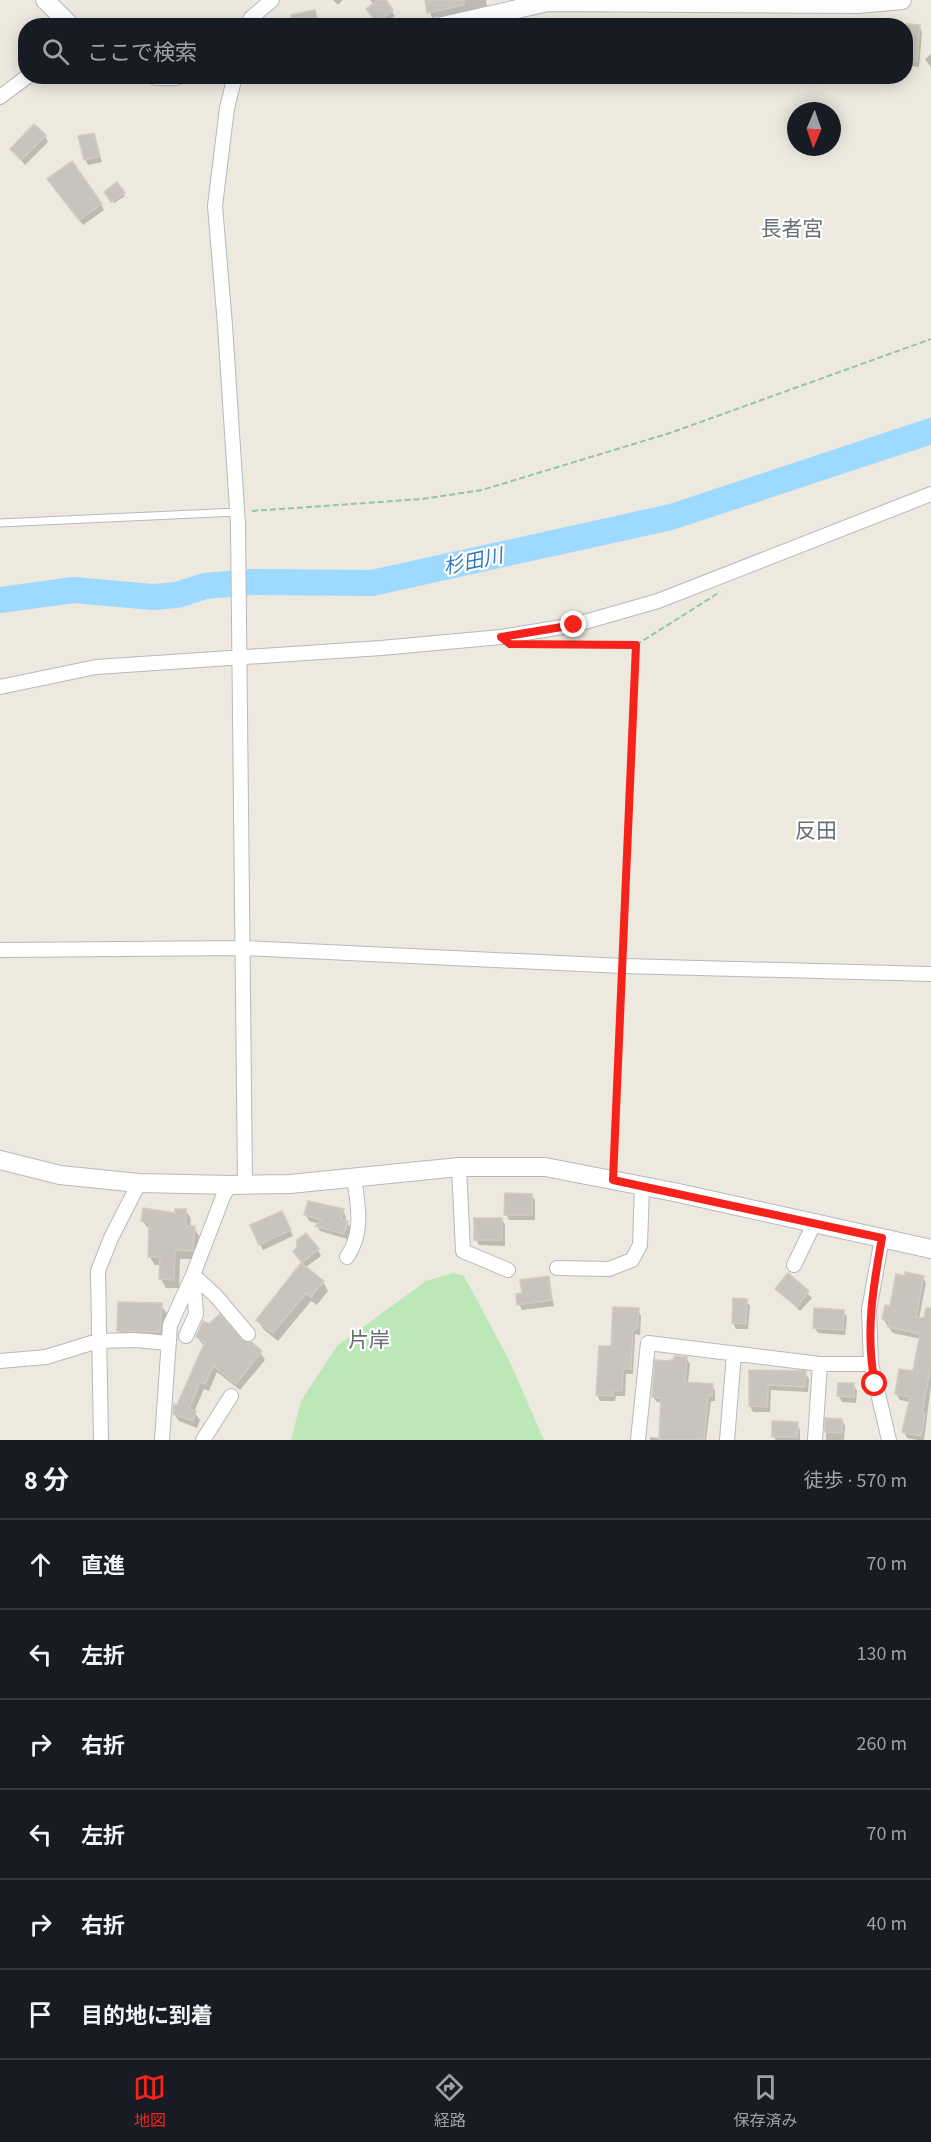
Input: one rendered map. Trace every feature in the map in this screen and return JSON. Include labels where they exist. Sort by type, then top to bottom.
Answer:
[{"type":"street","points":[[45,0],[64,18]]},
{"type":"street","points":[[251,18],[272,0]]},
{"type":"street","points":[[473,18],[534,2],[902,0]]},
{"type":"street","points":[[0,97],[18,84]]},
{"type":"street","points":[[233,84],[227,108],[214,206],[225,325],[238,519],[243,948],[238,1184]]},
{"type":"street","points":[[0,687],[96,667],[239,651],[479,639],[574,625],[658,602],[931,494]]},
{"type":"street","points":[[0,950],[243,948],[623,966],[931,974]]},
{"type":"street","points":[[0,1160],[60,1175],[139,1183],[290,1184],[459,1167],[545,1167],[931,1249]]},
{"type":"street","points":[[459,1167],[463,1251],[508,1270]]},
{"type":"street","points":[[346,1257],[357,1242],[358,1205],[354,1177]]},
{"type":"street","points":[[101,1440],[98,1271],[111,1238],[139,1183]]},
{"type":"street","points":[[162,1440],[170,1325],[193,1275],[224,1194],[238,1184]]},
{"type":"street","points":[[557,1268],[609,1269],[632,1260],[640,1245],[642,1186]]},
{"type":"street","points":[[794,1265],[814,1224]]},
{"type":"street","points":[[882,1238],[869,1310],[871,1364],[889,1440]]},
{"type":"street","points":[[193,1275],[216,1296],[248,1334]]},
{"type":"street","points":[[186,1335],[196,1314],[193,1275]]},
{"type":"street","points":[[0,1361],[46,1358],[98,1341],[135,1340],[169,1343]]},
{"type":"street","points":[[638,1440],[648,1343],[820,1364],[871,1364]]},
{"type":"street","points":[[727,1440],[734,1354]]},
{"type":"street","points":[[815,1440],[820,1364]]},
{"type":"street","points":[[203,1440],[231,1396]]},
{"type":"lane","points":[[0,523],[238,519]]},
{"type":"path","points":[[238,519],[422,499],[482,490],[670,433],[931,339]]},
{"type":"path","points":[[544,645],[636,645],[727,588]]},
{"type":"path","points":[[613,1180],[636,645]]},
{"type":"green space","points":[[453,1273],[464,1276],[509,1360],[544,1440],[291,1440],[301,1401],[337,1346],[426,1281]]},
{"type":"building","points":[[378,0],[386,0],[393,10],[383,18],[373,18],[366,9]]},
{"type":"building","points":[[425,0],[464,0],[464,5],[427,13]]},
{"type":"building","points":[[315,10],[317,18],[292,18],[291,15]]},
{"type":"building","points":[[913,24],[920,25],[917,62],[913,62]]},
{"type":"building","points":[[34,124],[46,135],[21,160],[10,149]]},
{"type":"building","points":[[94,133],[100,156],[84,160],[78,136]]},
{"type":"building","points":[[72,161],[102,204],[79,220],[47,179]]},
{"type":"building","points":[[117,182],[125,193],[111,202],[104,192]]},
{"type":"building","points":[[505,1193],[532,1194],[532,1215],[504,1215]]},
{"type":"building","points":[[308,1201],[344,1209],[341,1219],[348,1221],[344,1234],[315,1226],[322,1220],[304,1215]]},
{"type":"building","points":[[143,1208],[175,1213],[175,1209],[186,1209],[186,1226],[195,1226],[193,1251],[175,1250],[174,1280],[159,1279],[160,1257],[148,1257],[149,1223],[141,1221]]},
{"type":"building","points":[[282,1211],[291,1230],[259,1245],[250,1225]]},
{"type":"building","points":[[474,1218],[502,1218],[502,1240],[474,1240]]},
{"type":"building","points":[[306,1233],[319,1249],[302,1263],[293,1251],[297,1247],[297,1240]]},
{"type":"building","points":[[301,1263],[324,1281],[311,1297],[306,1293],[273,1333],[256,1320]]},
{"type":"building","points":[[905,1272],[924,1276],[916,1317],[924,1318],[926,1308],[931,1308],[931,1365],[922,1413],[925,1414],[921,1436],[902,1432],[910,1397],[895,1394],[899,1369],[913,1371],[920,1334],[888,1327],[890,1321],[882,1319],[885,1305],[890,1306],[896,1274],[905,1276]]},
{"type":"building","points":[[788,1273],[809,1291],[797,1307],[775,1289]]},
{"type":"building","points":[[549,1276],[552,1300],[517,1305],[516,1294],[522,1293],[520,1280]]},
{"type":"building","points":[[733,1298],[747,1299],[746,1324],[732,1323]]},
{"type":"building","points":[[118,1302],[162,1303],[160,1332],[117,1331]]},
{"type":"building","points":[[613,1307],[639,1308],[637,1329],[633,1329],[631,1369],[623,1369],[622,1391],[613,1391],[613,1396],[596,1395],[599,1346],[611,1346]]},
{"type":"building","points":[[814,1308],[844,1310],[843,1330],[813,1328]]},
{"type":"building","points":[[220,1314],[242,1340],[251,1342],[262,1351],[236,1384],[213,1366],[205,1384],[200,1382],[189,1409],[196,1411],[193,1421],[173,1414],[174,1404],[177,1405],[205,1342],[196,1337],[203,1321],[209,1324]]},
{"type":"building","points":[[674,1356],[687,1357],[685,1382],[713,1384],[712,1396],[708,1395],[704,1440],[659,1440],[661,1398],[652,1397],[655,1360],[669,1361],[674,1359]]},
{"type":"building","points":[[749,1370],[806,1371],[805,1387],[768,1385],[767,1407],[749,1406]]},
{"type":"building","points":[[838,1383],[854,1383],[854,1397],[837,1396]]},
{"type":"building","points":[[825,1418],[842,1419],[842,1433],[825,1432]]},
{"type":"building","points":[[772,1421],[798,1422],[797,1437],[772,1437]]},
{"type":"waterway","name":"杉田川","points":[[0,600],[73,590],[153,597],[177,595],[205,586],[252,582],[372,583],[671,517],[931,431]]},
{"type":"district","name":"長者宮","points":[[792,229]]},
{"type":"district","name":"反田","points":[[816,831]]},
{"type":"district","name":"片岸","points":[[369,1340]]},
{"type":"route","points":[[574,625],[501,637],[510,644],[636,645],[613,1180],[882,1238],[869,1310],[871,1364],[875,1384]]}]
